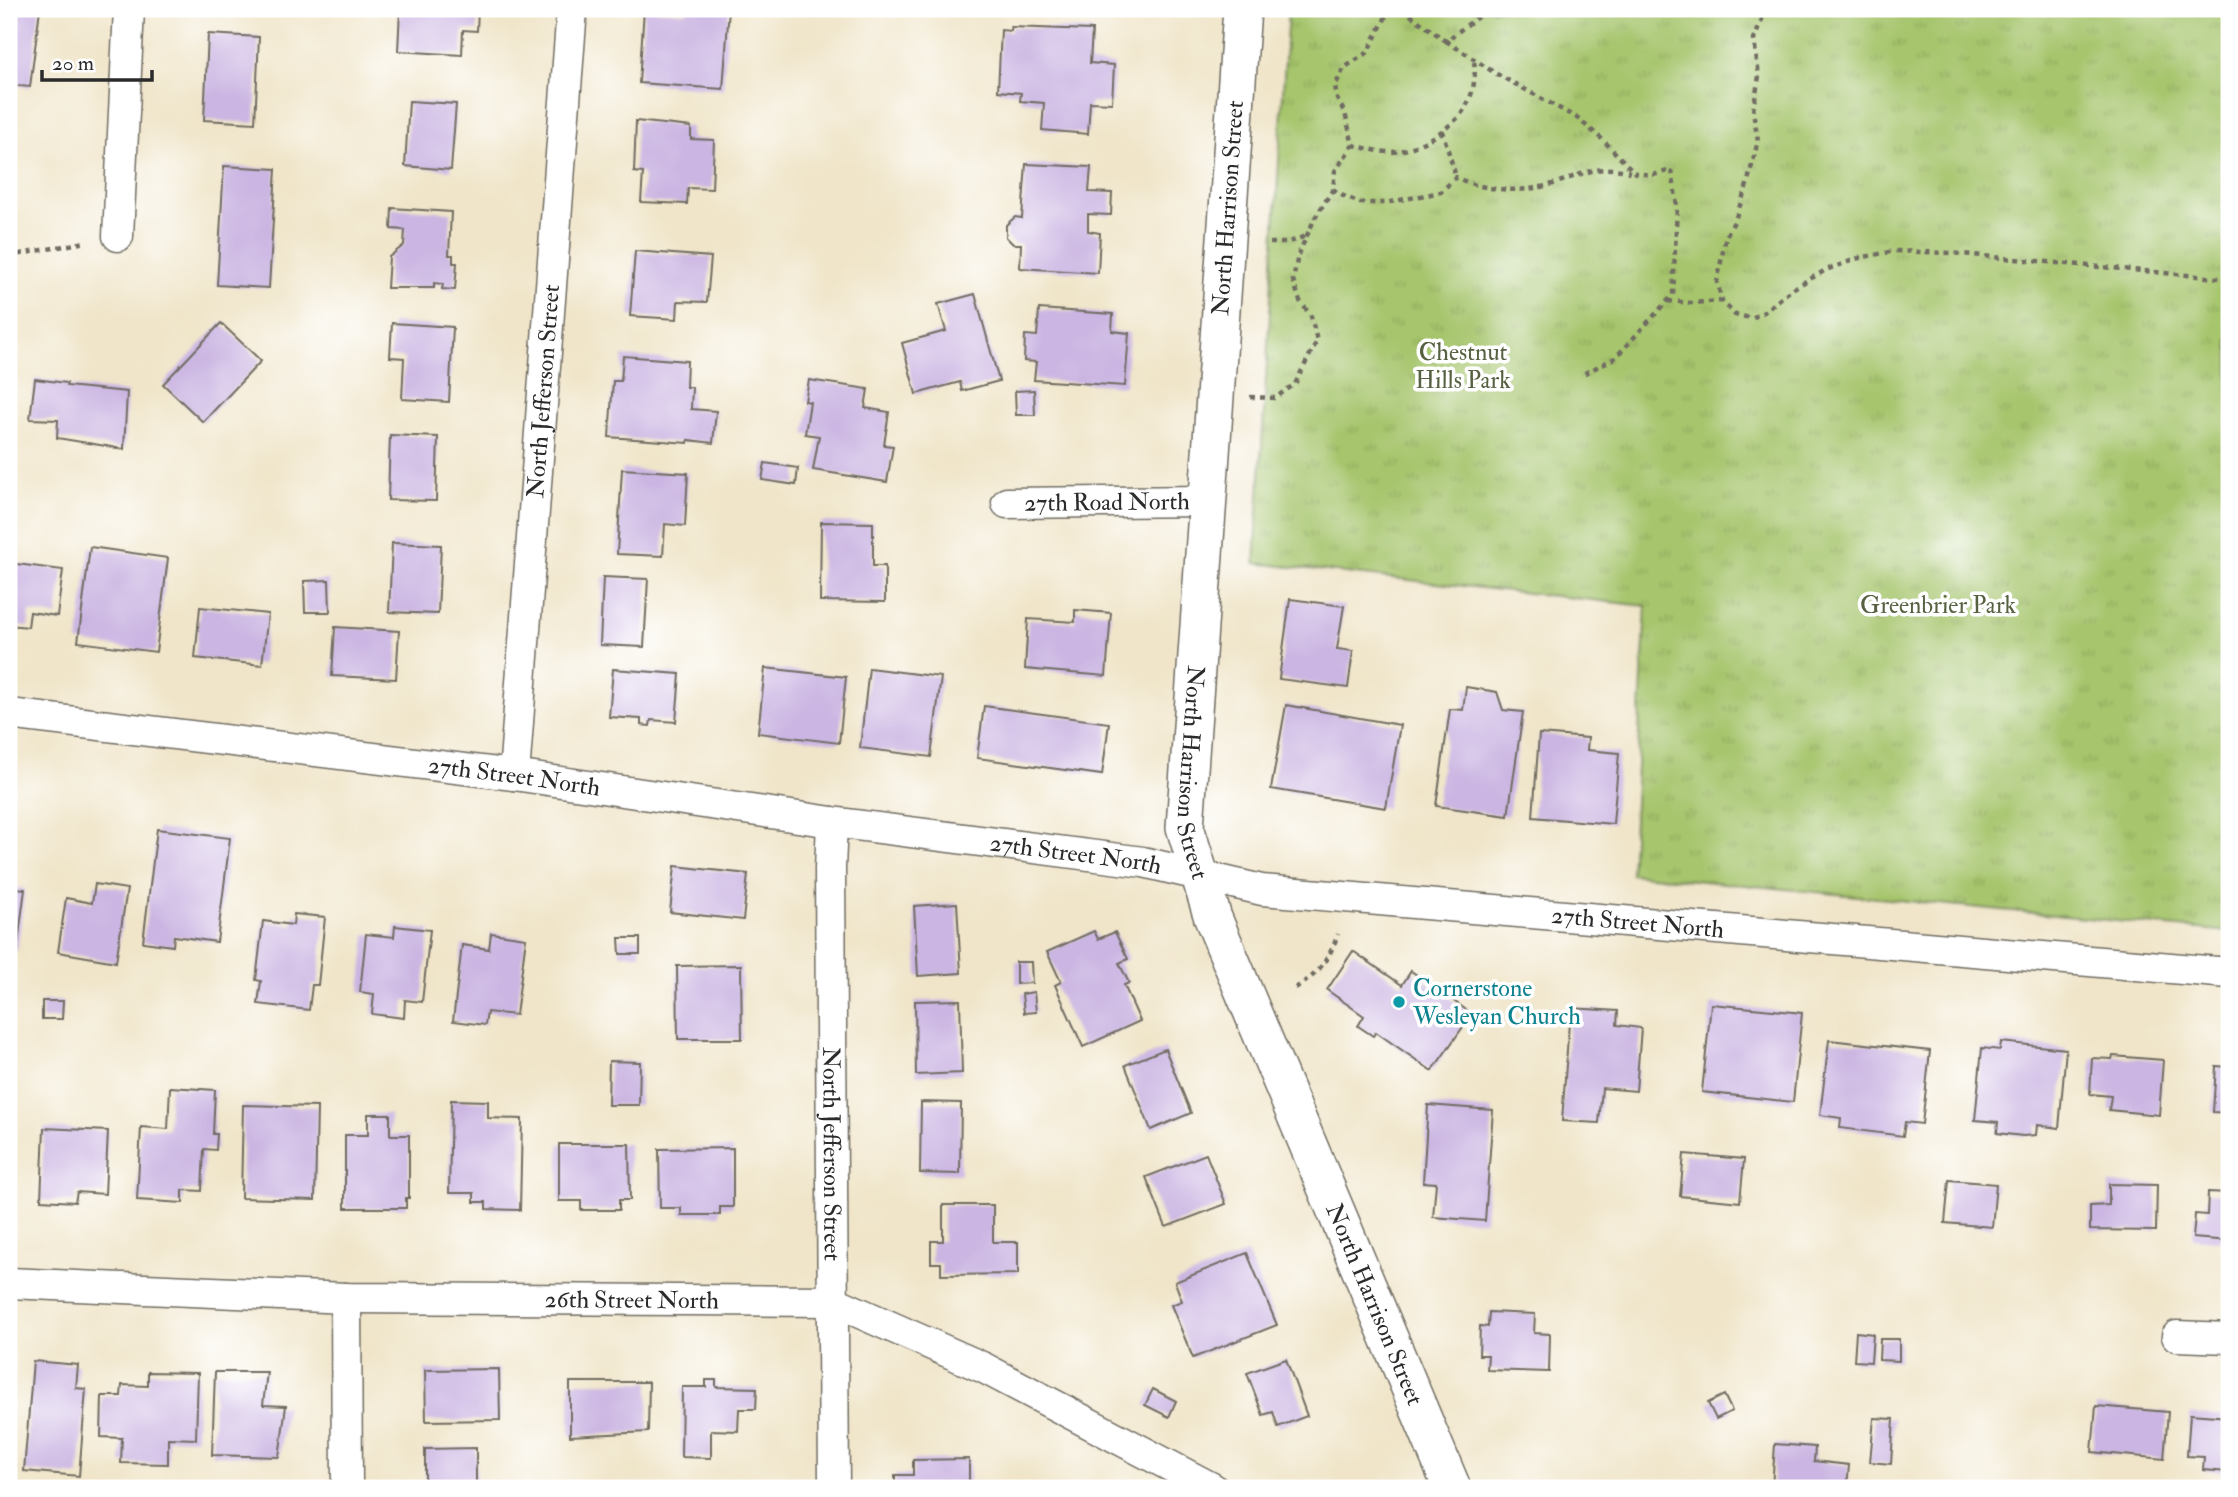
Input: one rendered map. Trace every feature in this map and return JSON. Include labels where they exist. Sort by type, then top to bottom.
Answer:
[{"type":"street","points":[[118,236],[129,9]]},
{"type":"street","name":"North Jefferson Street","points":[[514,775],[572,9]]},
{"type":"street","name":"North Harrison Street","points":[[1242,9],[1185,827],[1213,918],[1452,1488]]},
{"type":"street","name":"27th Road North","points":[[1007,503],[1206,501]]},
{"type":"street","name":"27th Street North","points":[[9,714],[514,775],[832,822],[1143,862],[1262,890],[2229,973]]},
{"type":"street","name":"North Jefferson Street","points":[[832,822],[830,883],[834,1488]]},
{"type":"street","name":"26th Street North","points":[[9,1283],[346,1298],[833,1301],[984,1368],[1212,1488]]},
{"type":"street","points":[[346,1298],[347,1488]]},
{"type":"street","points":[[2177,1336],[2229,1338]]},
{"type":"street","points":[[1422,1416],[1425,1479],[1422,1488]]},
{"type":"path","points":[[1214,397],[1275,398],[1295,384],[1307,364],[1317,341],[1311,316],[1300,301],[1293,280],[1298,255],[1333,189],[1335,171],[1353,145],[1335,86],[1344,68],[1367,53],[1390,9]]},
{"type":"path","points":[[1402,9],[1474,59],[1577,118],[1635,173]]},
{"type":"path","points":[[1447,41],[1488,9]]},
{"type":"path","points":[[1766,9],[1754,40],[1759,76],[1753,111],[1758,141],[1743,197],[1726,236],[1717,282],[1722,301],[1735,316],[1752,318],[1764,312],[1791,289],[1826,270],[1858,258],[1894,251],[1951,253],[2229,279]]},
{"type":"path","points":[[1353,145],[1398,151],[1422,143],[1442,130],[1465,110],[1475,83],[1474,59]]},
{"type":"path","points":[[1442,130],[1455,177],[1469,185],[1535,188],[1572,178],[1595,168],[1612,167],[1653,175],[1672,170],[1677,206],[1674,295],[1615,358],[1583,374]]},
{"type":"path","points":[[1333,189],[1360,203],[1385,203],[1441,192],[1455,177]]},
{"type":"path","points":[[9,256],[118,236]]},
{"type":"path","points":[[1270,243],[1286,243],[1307,236]]},
{"type":"path","points":[[1668,301],[1722,301]]},
{"type":"path","points":[[1295,988],[1317,972],[1329,957],[1338,934]]},
{"type":"green space","name":"Greenbrier Park","points":[[1288,9],[2229,9],[2229,932],[1631,874],[1646,606],[1255,563]]},
{"type":"building","points":[[9,9],[40,9],[30,87],[9,85]]},
{"type":"building","points":[[400,9],[478,9],[477,31],[463,30],[462,55],[398,51]]},
{"type":"building","points":[[644,9],[686,12],[686,9],[729,9],[723,89],[639,83]]},
{"type":"building","points":[[1011,27],[1092,30],[1090,63],[1114,65],[1112,103],[1090,102],[1088,134],[1042,130],[1044,103],[1020,101],[1021,93],[998,91],[1001,30],[1011,31]]},
{"type":"building","points":[[208,34],[259,37],[255,123],[204,120]]},
{"type":"building","points":[[409,101],[456,104],[451,170],[405,166]]},
{"type":"building","points":[[636,121],[691,127],[691,139],[714,140],[712,189],[688,188],[687,204],[641,202],[643,173],[634,172]]},
{"type":"building","points":[[1026,164],[1091,167],[1089,192],[1112,193],[1111,215],[1088,214],[1088,231],[1100,233],[1098,273],[1020,268],[1021,244],[1013,244],[1006,237],[1006,225],[1015,217],[1022,218]]},
{"type":"building","points":[[224,166],[276,169],[269,288],[217,285]]},
{"type":"building","points":[[392,208],[451,212],[449,255],[453,255],[453,263],[457,263],[455,290],[442,289],[443,284],[434,283],[434,288],[387,288],[389,257],[404,245],[405,230],[391,229]]},
{"type":"building","points":[[635,251],[711,257],[707,302],[678,301],[677,319],[630,316]]},
{"type":"building","points":[[975,294],[999,381],[962,391],[960,382],[916,394],[902,343],[946,331],[938,304]]},
{"type":"building","points":[[1039,309],[1113,314],[1112,331],[1129,333],[1125,386],[1034,380],[1036,362],[1024,361],[1025,335],[1037,336]]},
{"type":"building","points":[[221,323],[261,361],[203,422],[163,384]]},
{"type":"building","points":[[392,323],[453,327],[449,402],[402,399],[404,358],[390,357]]},
{"type":"building","points":[[623,356],[687,361],[686,387],[692,387],[691,409],[716,411],[713,443],[609,437],[613,381],[621,381]]},
{"type":"building","points":[[35,379],[67,383],[66,386],[127,392],[124,449],[57,438],[58,420],[30,419]]},
{"type":"building","points":[[809,380],[868,389],[865,408],[889,412],[884,445],[893,446],[887,482],[813,470],[819,436],[805,434],[810,402],[805,401]]},
{"type":"building","points":[[1034,390],[1035,415],[1016,415],[1015,391]]},
{"type":"building","points":[[390,435],[438,437],[436,501],[388,500]]},
{"type":"building","points":[[765,463],[798,468],[796,485],[762,480]]},
{"type":"building","points":[[622,469],[688,473],[685,526],[665,524],[663,556],[617,554]]},
{"type":"building","points":[[821,522],[873,523],[873,566],[885,566],[885,602],[820,601]]},
{"type":"building","points":[[392,543],[441,545],[438,614],[389,612]]},
{"type":"building","points":[[90,547],[168,558],[156,652],[78,642]]},
{"type":"building","points":[[9,563],[63,570],[57,616],[30,612],[28,627],[9,625]]},
{"type":"building","points":[[603,577],[648,579],[644,647],[600,645]]},
{"type":"building","points":[[329,580],[330,612],[305,612],[304,581]]},
{"type":"building","points":[[1290,599],[1344,606],[1337,649],[1353,651],[1348,688],[1279,679]]},
{"type":"building","points":[[200,607],[268,614],[262,665],[195,658]]},
{"type":"building","points":[[1075,610],[1111,613],[1106,676],[1025,669],[1028,619],[1075,622]]},
{"type":"building","points":[[335,627],[399,631],[396,679],[332,676]]},
{"type":"building","points":[[765,668],[846,677],[839,743],[758,733]]},
{"type":"building","points":[[869,668],[941,677],[931,757],[860,748]]},
{"type":"building","points":[[613,669],[680,674],[676,722],[651,720],[650,726],[641,725],[641,719],[609,717]]},
{"type":"building","points":[[1466,687],[1497,692],[1503,710],[1523,712],[1508,816],[1436,806],[1450,709],[1463,710]]},
{"type":"building","points":[[1286,705],[1400,725],[1386,808],[1271,789]]},
{"type":"building","points":[[984,706],[1109,723],[1102,775],[977,758]]},
{"type":"building","points":[[1539,734],[1588,738],[1587,750],[1619,753],[1613,824],[1533,817]]},
{"type":"building","points":[[157,829],[230,838],[217,942],[174,936],[173,946],[143,942]]},
{"type":"building","points":[[675,866],[748,874],[743,920],[670,912]]},
{"type":"building","points":[[95,884],[127,889],[116,962],[58,952],[66,898],[92,903]]},
{"type":"building","points":[[9,887],[25,889],[17,951],[9,950]]},
{"type":"building","points":[[957,903],[961,973],[918,976],[914,906]]},
{"type":"building","points":[[294,914],[325,917],[318,985],[312,985],[309,1010],[258,1004],[261,981],[256,980],[263,921],[293,925]]},
{"type":"building","points":[[395,926],[430,930],[422,1002],[405,1000],[404,1018],[372,1014],[374,994],[360,992],[366,934],[394,937]]},
{"type":"building","points":[[1094,931],[1098,939],[1115,932],[1128,959],[1119,963],[1129,983],[1124,985],[1140,1021],[1083,1047],[1055,985],[1061,982],[1047,952]]},
{"type":"building","points":[[491,933],[526,938],[516,1015],[487,1012],[485,1025],[453,1021],[462,945],[489,949]]},
{"type":"building","points":[[619,938],[640,938],[640,954],[620,954]]},
{"type":"building","name":"Cornerstone Wesleyan Church","points":[[1353,951],[1402,985],[1411,971],[1472,1014],[1432,1071],[1376,1032],[1373,1036],[1358,1026],[1364,1016],[1327,990]]},
{"type":"building","points":[[1016,962],[1031,962],[1032,983],[1016,984]]},
{"type":"building","points":[[741,965],[742,1039],[678,1039],[677,966]]},
{"type":"building","points":[[1034,992],[1036,1012],[1024,1013],[1022,994]]},
{"type":"building","points":[[960,1000],[962,1073],[916,1075],[915,1001]]},
{"type":"building","points":[[42,1001],[63,1001],[62,1019],[42,1019]]},
{"type":"building","points":[[1711,1004],[1802,1013],[1793,1102],[1702,1092]]},
{"type":"building","points":[[1570,1008],[1618,1011],[1617,1025],[1641,1028],[1636,1091],[1602,1088],[1599,1123],[1562,1121]]},
{"type":"building","points":[[1829,1040],[1930,1051],[1922,1124],[1905,1122],[1903,1136],[1840,1128],[1841,1118],[1820,1115]]},
{"type":"building","points":[[2001,1042],[2066,1049],[2059,1128],[2037,1125],[2036,1135],[2023,1136],[1997,1133],[1998,1122],[1975,1120],[1982,1048],[2000,1050]]},
{"type":"building","points":[[1165,1049],[1191,1113],[1151,1130],[1125,1065]]},
{"type":"building","points":[[2113,1056],[2163,1060],[2159,1115],[2109,1110],[2111,1096],[2090,1094],[2092,1058],[2112,1059]]},
{"type":"building","points":[[609,1061],[640,1062],[639,1105],[608,1105]]},
{"type":"building","points":[[2216,1066],[2229,1067],[2229,1113],[2213,1112]]},
{"type":"building","points":[[170,1087],[215,1090],[213,1134],[217,1134],[216,1150],[204,1149],[202,1191],[183,1190],[183,1203],[137,1200],[141,1127],[168,1129]]},
{"type":"building","points":[[451,1100],[488,1101],[488,1118],[522,1119],[520,1210],[486,1209],[486,1202],[474,1202],[474,1193],[449,1193]]},
{"type":"building","points":[[921,1102],[961,1103],[960,1174],[920,1173]]},
{"type":"building","points":[[243,1105],[317,1107],[315,1200],[241,1198]]},
{"type":"building","points":[[1428,1105],[1493,1110],[1485,1221],[1433,1217],[1436,1183],[1423,1182]]},
{"type":"building","points":[[368,1114],[390,1114],[390,1135],[409,1135],[409,1198],[406,1198],[406,1208],[345,1208],[345,1135],[368,1135]]},
{"type":"building","points":[[44,1128],[108,1131],[105,1194],[77,1192],[75,1202],[41,1200]]},
{"type":"building","points":[[559,1144],[629,1144],[630,1200],[619,1200],[619,1210],[581,1210],[581,1201],[559,1201]]},
{"type":"building","points":[[733,1148],[733,1207],[720,1207],[720,1215],[681,1215],[681,1208],[660,1208],[659,1149]]},
{"type":"building","points":[[1206,1154],[1226,1204],[1166,1227],[1146,1177]]},
{"type":"building","points":[[1684,1154],[1744,1159],[1740,1202],[1680,1196]]},
{"type":"building","points":[[1949,1180],[1996,1184],[1992,1227],[1945,1223]]},
{"type":"building","points":[[2109,1184],[2157,1185],[2156,1231],[2090,1230],[2090,1206],[2109,1205]]},
{"type":"building","points":[[2208,1192],[2229,1193],[2229,1241],[2193,1238],[2195,1214],[2207,1215]]},
{"type":"building","points":[[943,1205],[993,1205],[993,1242],[1018,1242],[1018,1274],[941,1275],[941,1263],[931,1263],[931,1241],[943,1241]]},
{"type":"building","points":[[1247,1253],[1277,1325],[1193,1358],[1171,1305],[1182,1301],[1175,1282]]},
{"type":"building","points":[[1489,1312],[1535,1314],[1534,1333],[1550,1334],[1549,1372],[1487,1370],[1488,1355],[1479,1355],[1480,1326],[1488,1327]]},
{"type":"building","points":[[1856,1332],[1873,1334],[1871,1362],[1854,1361]]},
{"type":"building","points":[[1880,1339],[1899,1339],[1899,1361],[1879,1360]]},
{"type":"building","points":[[1286,1359],[1307,1416],[1278,1427],[1273,1412],[1263,1415],[1247,1373]]},
{"type":"building","points":[[33,1361],[78,1365],[76,1388],[86,1389],[79,1476],[24,1471]]},
{"type":"building","points":[[499,1369],[500,1420],[426,1421],[425,1370]]},
{"type":"building","points":[[148,1372],[198,1373],[196,1439],[168,1438],[168,1464],[121,1463],[122,1438],[101,1437],[102,1396],[121,1396],[122,1385],[148,1386]]},
{"type":"building","points":[[215,1372],[267,1372],[263,1405],[286,1406],[279,1457],[212,1455]]},
{"type":"building","points":[[706,1380],[716,1380],[716,1387],[757,1388],[756,1409],[739,1409],[738,1431],[711,1430],[711,1458],[681,1457],[682,1387],[706,1387]]},
{"type":"building","points":[[570,1382],[649,1382],[648,1432],[570,1436]]},
{"type":"building","points":[[1153,1389],[1176,1401],[1169,1417],[1145,1405]]},
{"type":"building","points":[[1724,1395],[1732,1411],[1716,1419],[1708,1403]]},
{"type":"building","points":[[2096,1406],[2168,1412],[2164,1459],[2092,1452]]},
{"type":"building","points":[[2190,1414],[2229,1417],[2229,1472],[2203,1470],[2204,1457],[2187,1456]]},
{"type":"building","points":[[1874,1418],[1894,1419],[1891,1464],[1870,1462]]},
{"type":"building","points":[[1775,1444],[1815,1447],[1814,1461],[1849,1465],[1847,1488],[1772,1488]]},
{"type":"building","points":[[476,1448],[476,1488],[425,1488],[425,1449]]},
{"type":"building","points":[[969,1459],[969,1488],[895,1488],[895,1475],[913,1475],[913,1460]]},
{"type":"building","points":[[1577,1479],[1581,1488],[1555,1488]]},
{"type":"place","name":"Cornerstone Wesleyan Church","points":[[1399,1002]]},
{"type":"park label","name":"Chestnut Hills Park","points":[[1463,366]]}]
